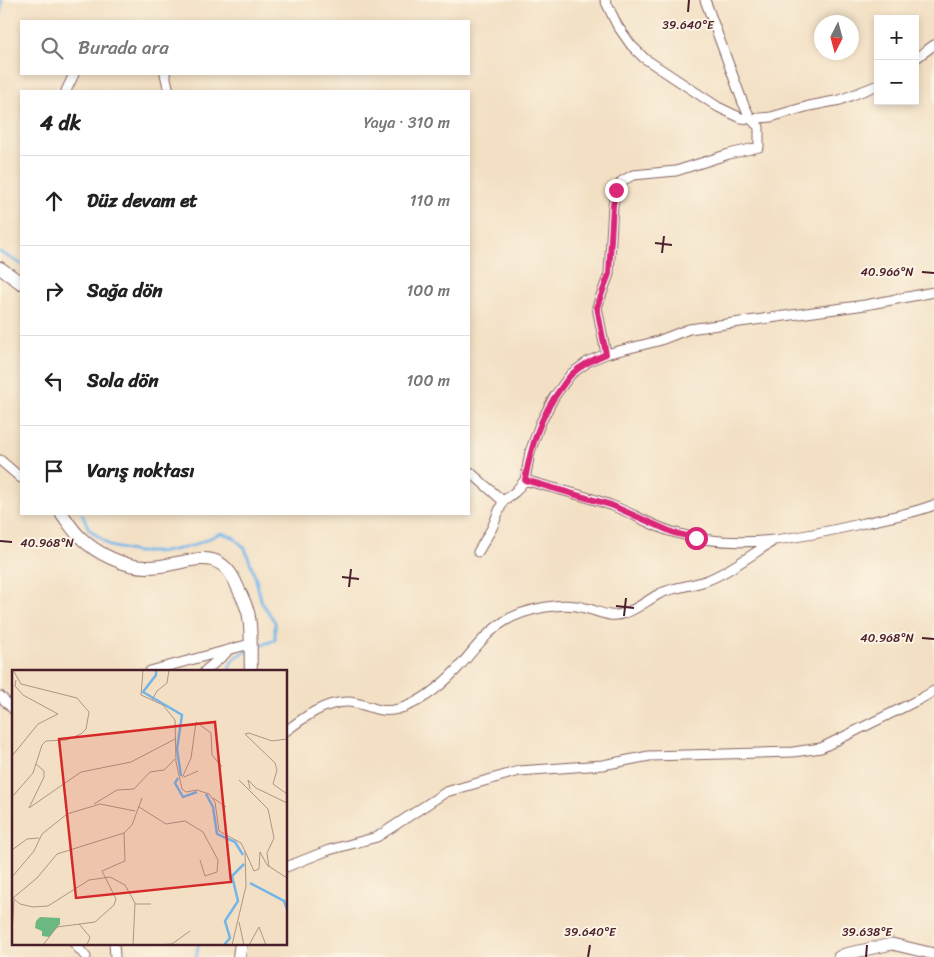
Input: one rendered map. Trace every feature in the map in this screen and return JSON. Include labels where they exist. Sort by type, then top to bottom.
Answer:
[{"type":"main road","points":[[0,268],[20,282]]},
{"type":"main road","points":[[63,515],[80,538],[102,554],[121,562],[145,567],[199,558],[214,560],[225,566],[235,582],[249,616],[251,667]]},
{"type":"main road","points":[[239,957],[241,944]]},
{"type":"street","points":[[605,0],[631,45],[644,58],[718,107],[741,118],[770,117],[840,100],[874,87]]},
{"type":"street","points":[[606,354],[597,307],[609,274],[613,205],[616,190],[622,181],[633,175],[676,170],[759,147],[759,127],[743,103],[705,0]]},
{"type":"street","points":[[919,56],[934,45]]},
{"type":"street","points":[[66,90],[74,75]]},
{"type":"street","points":[[165,75],[169,90]]},
{"type":"street","points":[[478,552],[492,528],[503,500],[515,492],[525,480],[530,452],[540,424],[554,397],[571,374],[590,361],[606,354],[658,341],[689,329],[865,305],[934,292]]},
{"type":"street","points":[[0,460],[20,477]]},
{"type":"street","points":[[470,472],[503,500]]},
{"type":"street","points":[[525,480],[611,505],[674,533],[696,538],[734,542],[774,541],[830,531],[913,513],[934,505]]},
{"type":"street","points":[[288,730],[310,714],[330,705],[347,702],[381,711],[398,709],[416,702],[435,690],[492,630],[505,620],[522,613],[543,607],[566,606],[584,607],[603,615],[624,614],[663,593],[706,581],[774,541]]},
{"type":"street","points":[[154,670],[250,644]]},
{"type":"street","points":[[206,670],[230,650]]},
{"type":"street","points":[[288,866],[329,850],[377,837],[446,792],[519,771],[603,764],[650,756],[793,752],[821,748],[934,691]]},
{"type":"street","points":[[0,696],[12,708]]},
{"type":"street","points":[[75,944],[86,957]]},
{"type":"street","points":[[114,944],[115,957]]},
{"type":"street","points":[[839,957],[892,944],[934,954]]},
{"type":"waterway","points":[[0,15],[2,0]]},
{"type":"waterway","points":[[0,252],[20,263]]},
{"type":"waterway","points":[[82,515],[89,529],[110,546],[136,552],[164,552],[192,546],[221,533],[233,537],[245,548],[262,603],[275,622],[275,640],[254,648]]},
{"type":"waterway","points":[[229,670],[235,658],[248,651]]},
{"type":"waterway","points":[[196,957],[199,944]]},
{"type":"route","points":[[616,190],[611,224],[609,274],[597,307],[606,354],[590,361],[571,374],[554,397],[540,424],[530,452],[525,480],[611,505],[674,533],[696,538]]}]
